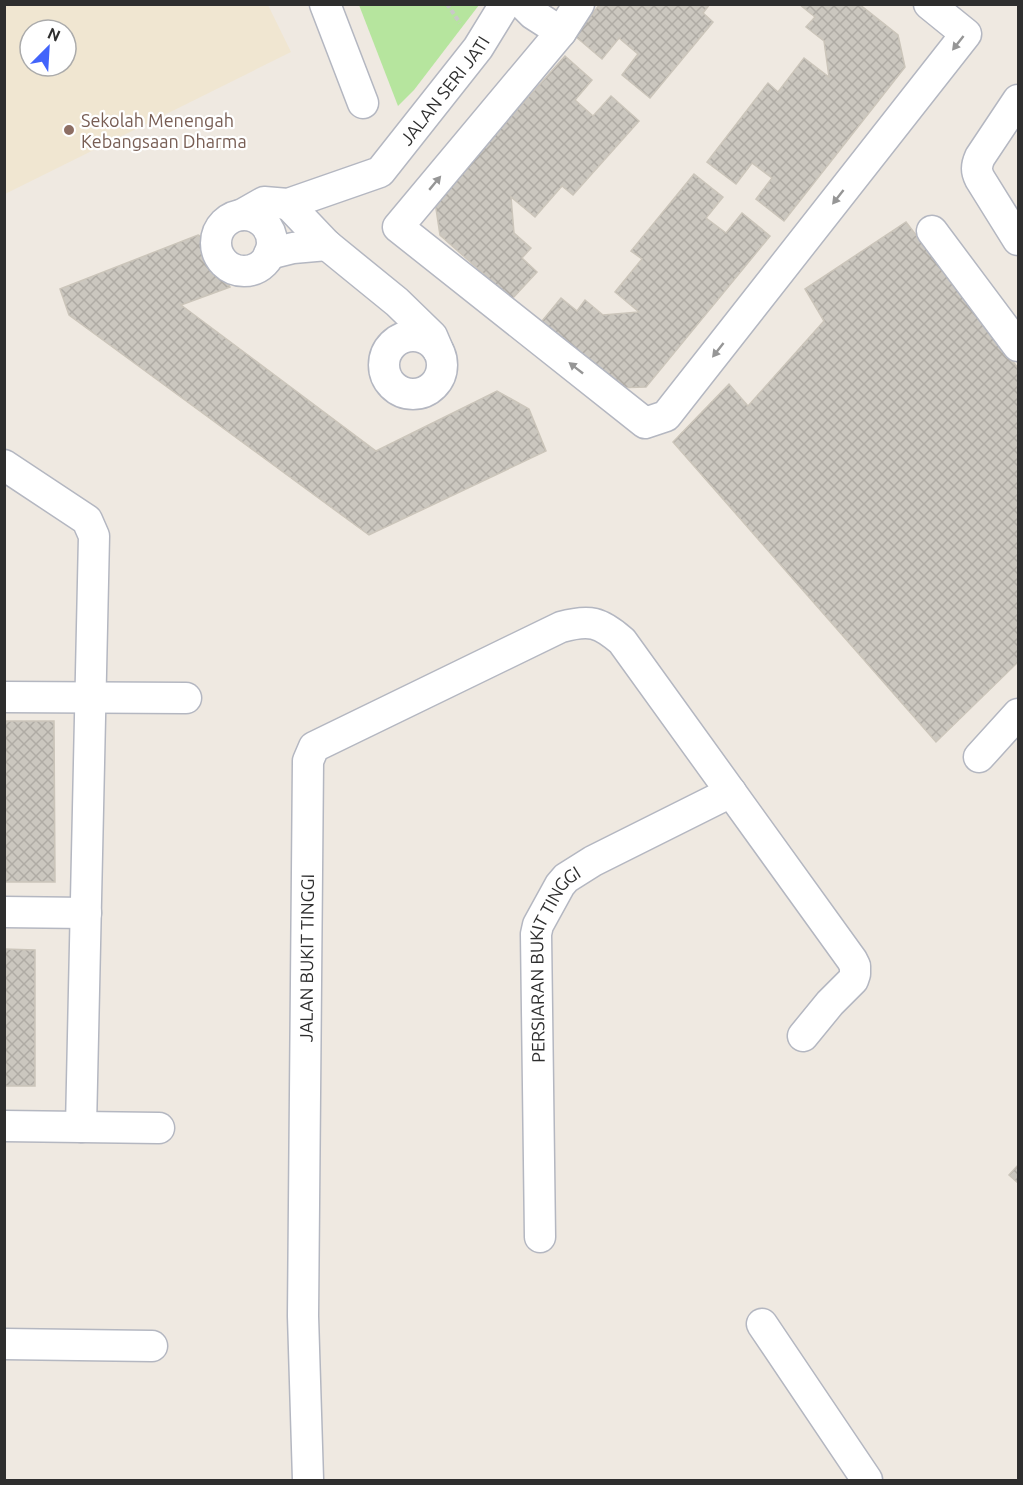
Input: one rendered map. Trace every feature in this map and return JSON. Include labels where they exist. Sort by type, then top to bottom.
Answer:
[{"type":"street","points":[[325,4],[363,103]]},
{"type":"street","name":"JALAN SERI JATI","points":[[288,204],[380,172],[478,48],[506,4]]},
{"type":"street","points":[[523,4],[533,14],[561,32]]},
{"type":"street","points":[[579,4],[561,32],[398,228],[645,423],[666,416],[966,34],[929,4]]},
{"type":"street","points":[[1018,100],[976,165],[980,179],[1018,240]]},
{"type":"street","points":[[241,215],[257,218],[264,223],[272,246],[265,262],[257,267],[249,270],[231,268],[224,263],[216,247],[216,238],[225,222],[264,202],[288,204],[327,245],[397,302],[432,336],[438,350],[442,364],[439,379],[429,390],[415,395],[401,392],[389,383],[383,370],[385,355],[393,343],[406,336],[419,337],[430,342],[438,350]]},
{"type":"street","points":[[932,231],[1018,346]]},
{"type":"street","points":[[269,254],[293,248],[327,245]]},
{"type":"street","points":[[397,302],[405,318],[406,336]]},
{"type":"street","points":[[4,465],[87,520],[94,536],[81,1127]]},
{"type":"street","name":"JALAN BUKIT TINGGI","points":[[308,1480],[303,1316],[308,760],[314,747],[561,627],[579,622],[596,624],[609,630],[622,641],[731,792]]},
{"type":"street","points":[[4,697],[186,698]]},
{"type":"street","points":[[979,757],[1018,714]]},
{"type":"street","points":[[731,792],[855,966],[853,980],[830,1003],[803,1036]]},
{"type":"street","name":"PERSIARAN BUKIT TINGGI","points":[[540,1237],[536,934],[538,926],[566,878],[593,861],[731,792]]},
{"type":"street","points":[[4,912],[86,914]]},
{"type":"street","points":[[4,1126],[159,1128]]},
{"type":"street","points":[[762,1324],[867,1480]]},
{"type":"street","points":[[4,1344],[152,1346]]},
{"type":"shaded area","name":"Sekolah Menengah Kebangsaan Dharma","points":[[5,4],[268,5],[291,52],[5,194]]},
{"type":"green space","points":[[359,5],[479,5],[414,90],[398,106]]},
{"type":"building","points":[[600,4],[710,4],[703,13],[713,22],[650,98],[622,75],[638,54],[619,38],[602,59],[575,36]]},
{"type":"building","points":[[799,4],[859,4],[898,35],[905,67],[784,221],[756,199],[772,178],[752,163],[736,184],[707,162],[768,83],[778,92],[804,58],[829,77],[824,41],[806,27],[815,17]]},
{"type":"building","points":[[565,56],[592,80],[575,100],[593,116],[611,96],[639,121],[573,195],[562,186],[535,217],[511,197],[514,233],[531,248],[522,258],[537,272],[512,299],[440,235],[435,202]]},
{"type":"building","points":[[694,174],[723,197],[706,218],[726,233],[742,213],[770,236],[646,387],[613,388],[538,326],[561,298],[577,311],[585,300],[603,315],[639,312],[615,292],[642,259],[631,251]]},
{"type":"building","points":[[906,222],[1018,368],[1018,662],[936,742],[673,442],[729,384],[748,406],[824,321],[805,289]]},
{"type":"building","points":[[198,235],[212,242],[230,287],[181,305],[376,451],[497,391],[529,409],[546,451],[369,535],[69,315],[60,289]]},
{"type":"building","points":[[4,721],[54,721],[55,882],[4,882]]},
{"type":"building","points":[[4,949],[35,950],[35,1086],[4,1086]]},
{"type":"building","points":[[1018,1165],[1018,1183],[1009,1175]]},
{"type":"place","name":"Sekolah Menengah Kebangsaan Dharma","points":[[69,130]]}]
